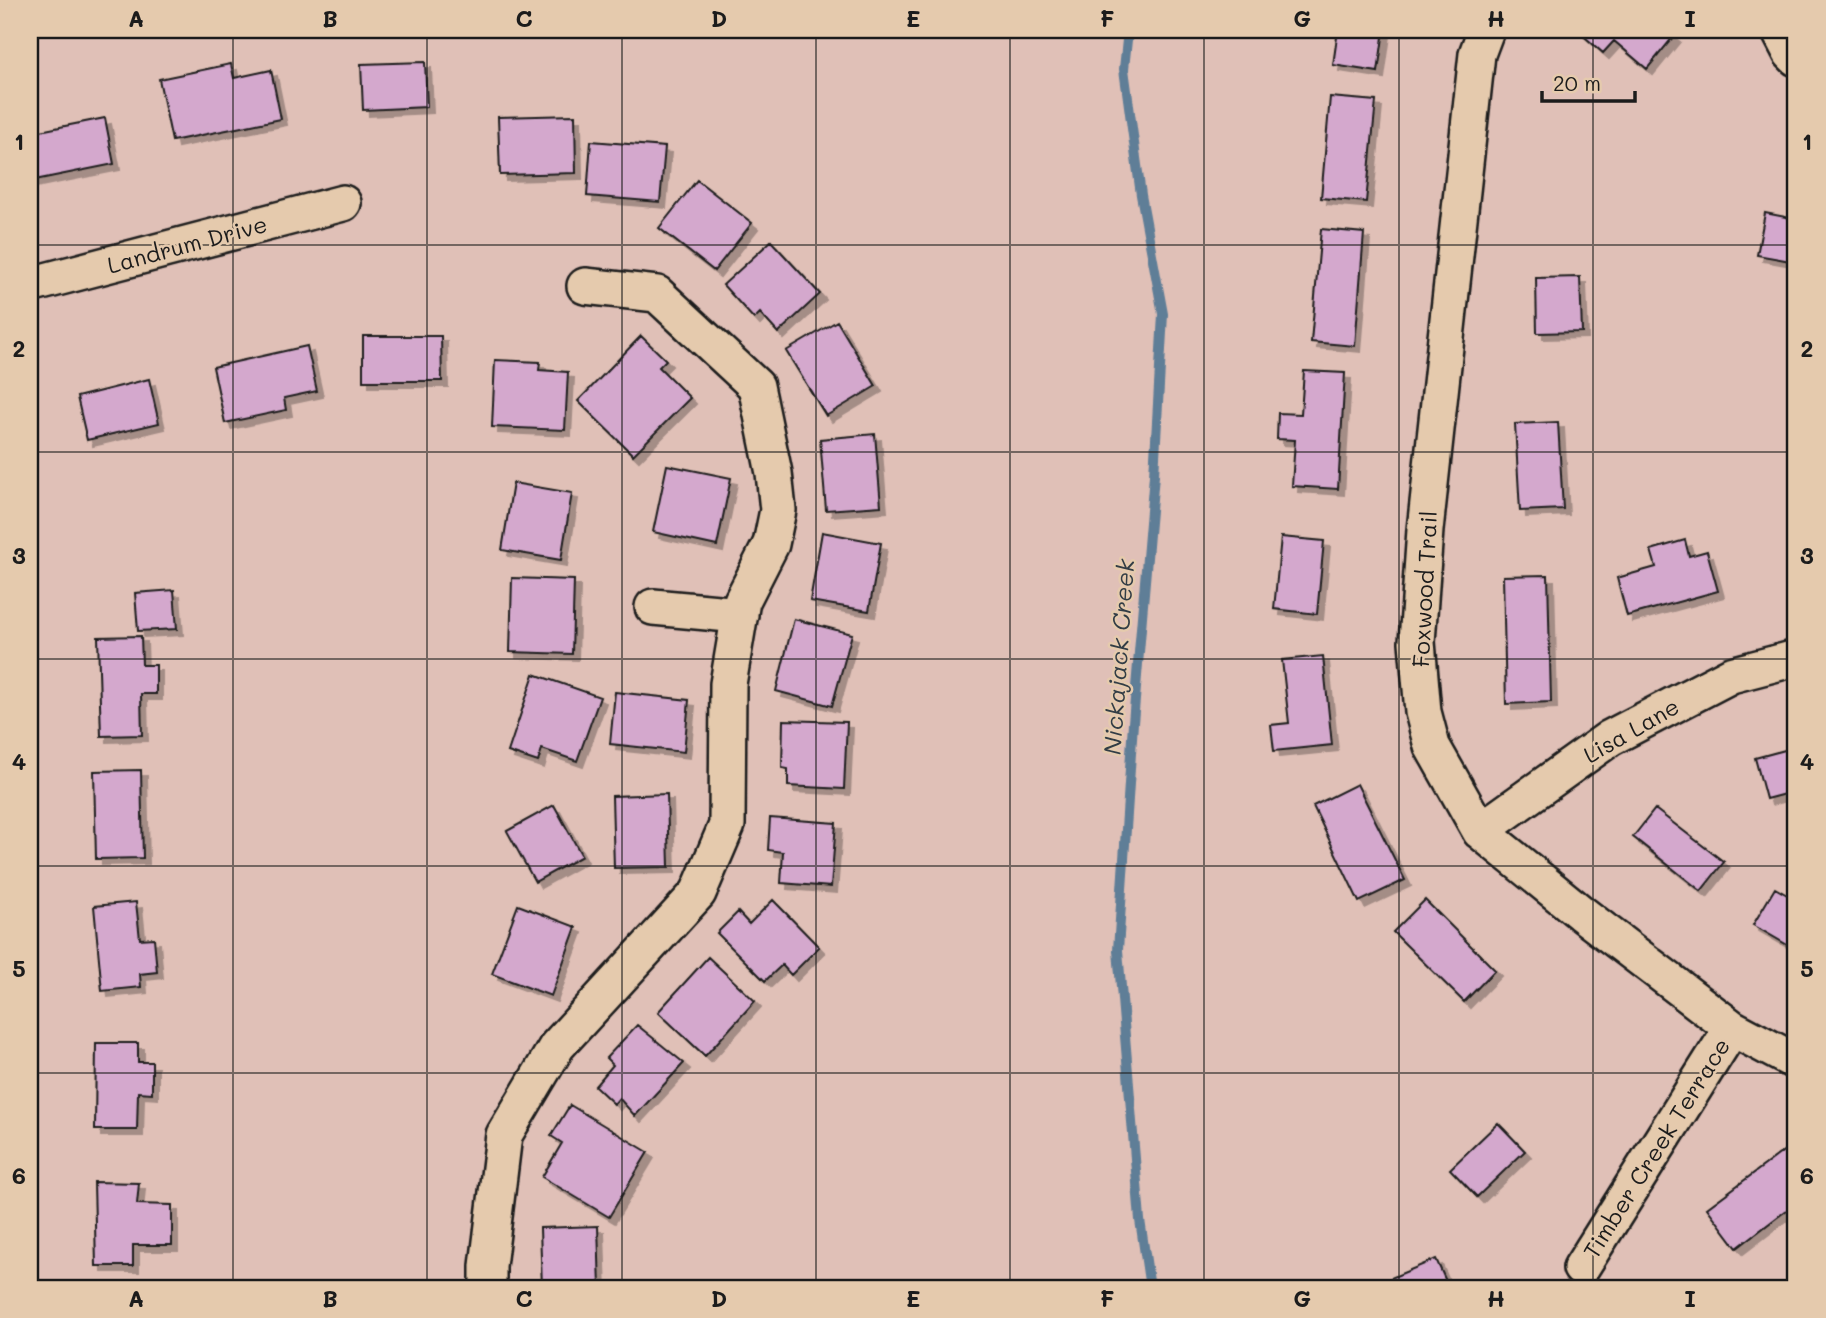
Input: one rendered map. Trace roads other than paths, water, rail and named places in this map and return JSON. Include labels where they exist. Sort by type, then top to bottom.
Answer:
[{"type":"street","name":"Foxwood Trail","points":[[1486,30],[1477,54],[1425,530],[1417,642],[1423,712],[1432,746],[1480,831],[1581,913],[1732,1028],[1796,1062]]},
{"type":"street","points":[[1779,30],[1796,58]]},
{"type":"street","name":"Landrum Drive","points":[[30,285],[343,203]]},
{"type":"street","points":[[488,1288],[488,1266],[504,1135],[557,1046],[698,893],[727,825],[728,684],[742,601],[771,544],[778,510],[774,473],[756,386],[657,294],[585,286]]},
{"type":"street","points":[[653,607],[740,615]]},
{"type":"street","name":"Lisa Lane","points":[[1480,831],[1609,738],[1731,675],[1796,658]]},
{"type":"street","name":"Timber Creek Terrace","points":[[1581,1268],[1732,1028]]},
{"type":"waterway","name":"Nickajack Creek","points":[[1128,30],[1124,69],[1141,195],[1163,314],[1154,475],[1133,723],[1118,950],[1140,1220],[1150,1288]]}]
